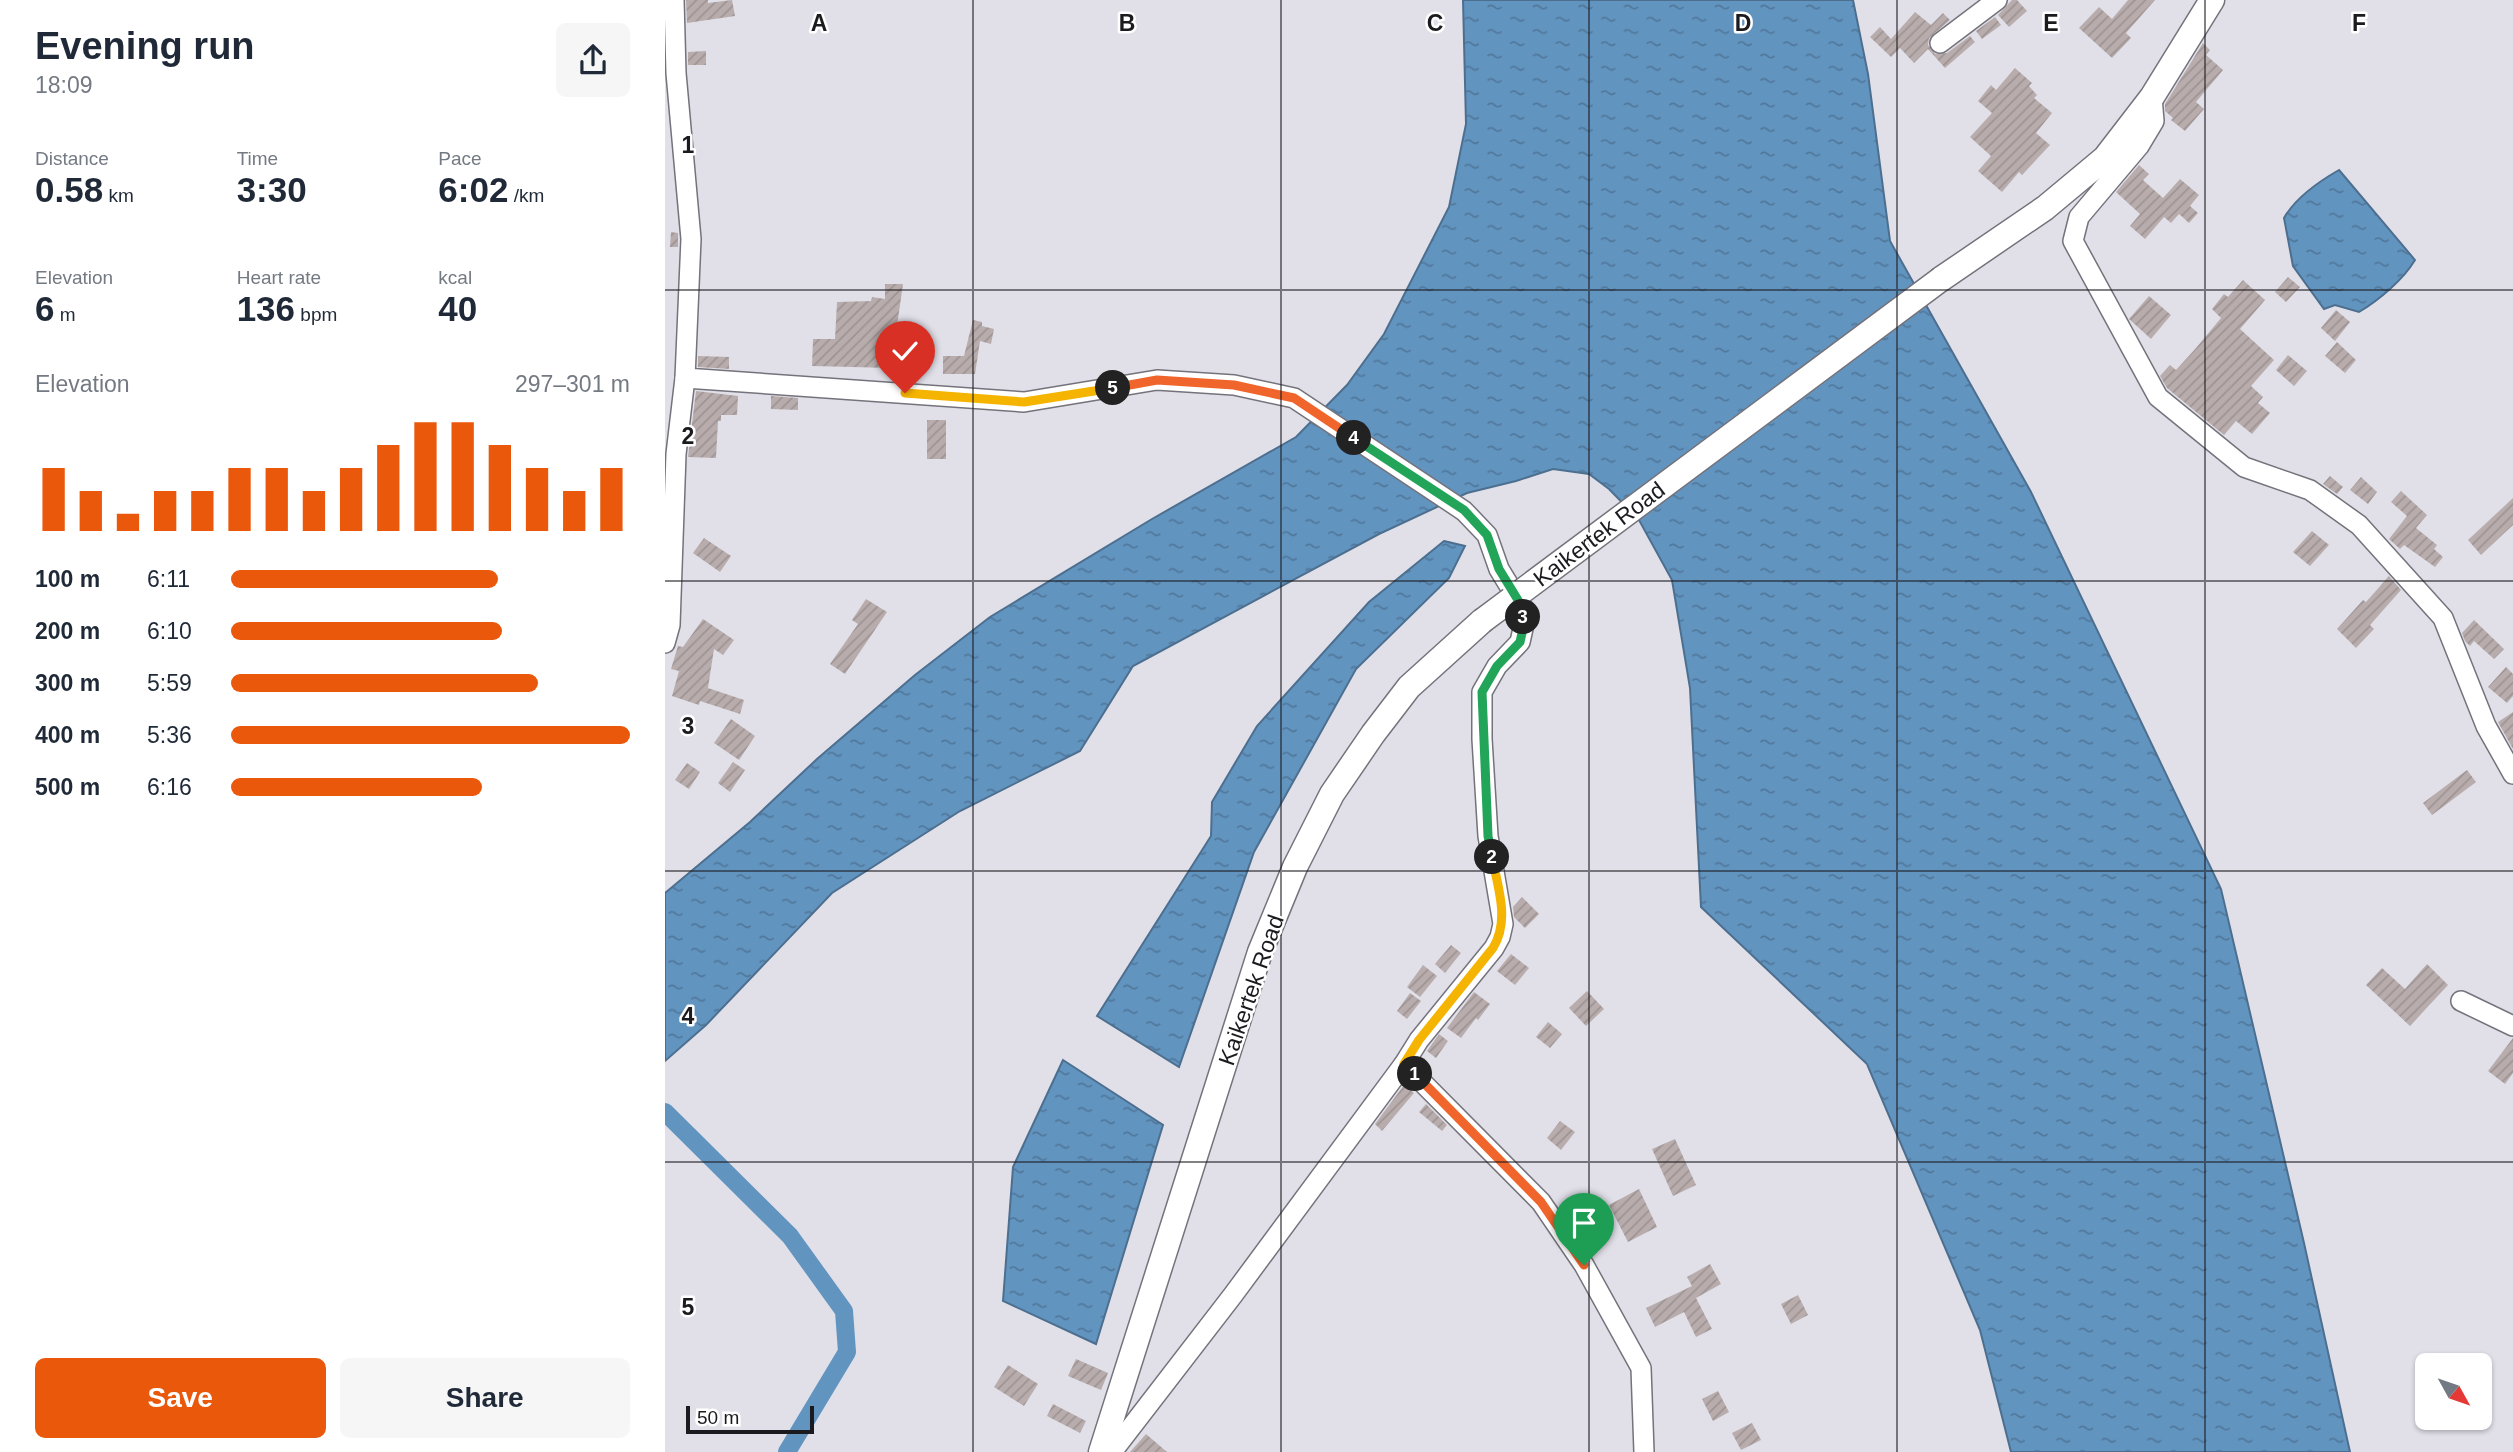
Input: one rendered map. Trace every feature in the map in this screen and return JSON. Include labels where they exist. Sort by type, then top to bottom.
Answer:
[{"type":"main road","name":"Kaikertek Road","points":[[1101,1452],[1260,952],[1295,867],[1332,794],[1373,734],[1409,687],[1482,621],[1941,279],[2045,208],[2105,158],[2152,97],[2212,0]]},
{"type":"street","points":[[665,643],[670,625],[670,533],[685,378],[691,239],[676,73],[674,0]]},
{"type":"street","points":[[1940,43],[1997,0]]},
{"type":"street","points":[[2152,97],[2154,121],[2139,146],[2079,217],[2073,241],[2158,397],[2243,467],[2310,491],[2359,525],[2443,618],[2486,726],[2513,774]]},
{"type":"street","points":[[685,378],[1024,402],[1157,380],[1234,385],[1294,398],[1464,510],[1487,535],[1499,569],[1521,605],[1524,624],[1520,642],[1497,666],[1482,692],[1488,836],[1503,924],[1500,937],[1419,1040],[1233,1295],[1112,1452]]},
{"type":"street","points":[[2461,1001],[2513,1026]]},
{"type":"street","points":[[1404,1064],[1541,1202],[1584,1265],[1641,1368],[1644,1452]]},
{"type":"water","points":[[1463,0],[1853,0],[1868,74],[1890,241],[2031,492],[2221,889],[2350,1452],[2011,1452],[1980,1330],[1867,1064],[1701,907],[1690,688],[1672,580],[1639,520],[1609,489],[1589,474],[1553,469],[1467,493],[1379,534],[1133,666],[1080,751],[960,811],[832,893],[706,1025],[665,1061],[665,893],[750,822],[817,759],[915,675],[990,617],[1152,519],[1296,437],[1347,385],[1384,334],[1449,207],[1466,124]]},
{"type":"water","points":[[2339,170],[2415,260],[2390,289],[2359,312],[2335,305],[2324,309],[2293,266],[2284,218],[2308,191]]},
{"type":"water","points":[[1444,541],[1465,546],[1449,578],[1356,669],[1254,852],[1179,1067],[1097,1016],[1211,836],[1212,802],[1257,726],[1369,602]]},
{"type":"water","points":[[1063,1060],[1163,1125],[1096,1344],[1003,1301],[1013,1167]]},
{"type":"building","points":[[686,0],[708,0],[708,3],[732,0],[735,16],[687,23]]},
{"type":"building","points":[[2012,0],[2017,0],[2027,11],[2009,27],[1998,15]]},
{"type":"building","points":[[2128,0],[2155,0],[2126,33],[2131,38],[2112,58],[2079,28],[2099,7],[2112,19]]},
{"type":"building","points":[[1915,12],[1931,25],[1943,13],[1950,20],[1929,38],[1928,45],[1935,54],[1947,53],[1970,36],[1975,42],[1945,68],[1928,49],[1914,63],[1900,48],[1891,57],[1870,37],[1880,27],[1891,39]]},
{"type":"building","points":[[1995,17],[2001,25],[1982,39],[1976,31]]},
{"type":"building","points":[[2203,43],[2210,50],[2206,55],[2223,70],[2196,102],[2204,109],[2185,131],[2171,120],[2173,118],[2165,111],[2165,104]]},
{"type":"building","points":[[706,51],[706,65],[688,65],[688,52]]},
{"type":"building","points":[[2015,68],[2032,83],[2029,86],[2037,95],[2034,98],[2052,113],[2036,133],[2050,145],[2022,175],[2019,172],[2002,192],[1978,171],[1991,156],[1970,137],[1992,113],[1978,101],[1991,85],[1996,90]]},
{"type":"building","points":[[2139,165],[2149,174],[2143,180],[2163,198],[2180,179],[2199,195],[2190,206],[2198,213],[2189,223],[2179,214],[2171,223],[2164,217],[2145,239],[2130,226],[2140,214],[2116,192]]},
{"type":"building","points":[[671,232],[678,233],[678,247],[670,247]]},
{"type":"building","points":[[2288,277],[2300,287],[2286,302],[2275,292]]},
{"type":"building","points":[[2243,280],[2265,300],[2240,329],[2274,360],[2251,386],[2263,397],[2258,403],[2270,413],[2252,434],[2236,421],[2224,435],[2167,388],[2160,376],[2170,365],[2176,370],[2196,348],[2221,318],[2212,309],[2224,294],[2228,297]]},
{"type":"building","points":[[885,284],[903,284],[891,368],[812,366],[813,339],[835,339],[837,302],[871,301],[872,297],[885,299]]},
{"type":"building","points":[[2149,296],[2171,315],[2151,339],[2129,319]]},
{"type":"building","points":[[2336,310],[2350,322],[2335,341],[2321,328]]},
{"type":"building","points":[[973,320],[994,329],[991,344],[980,341],[975,374],[943,374],[943,356],[964,356]]},
{"type":"building","points":[[2337,342],[2356,360],[2345,373],[2325,356]]},
{"type":"building","points":[[2288,355],[2307,371],[2294,386],[2276,370]]},
{"type":"building","points":[[698,356],[729,357],[729,369],[698,367]]},
{"type":"building","points":[[696,391],[738,396],[737,415],[721,415],[721,421],[718,421],[716,458],[688,457]]},
{"type":"building","points":[[771,396],[798,398],[798,410],[771,409]]},
{"type":"building","points":[[927,420],[946,420],[946,459],[927,459]]},
{"type":"building","points":[[2330,476],[2343,487],[2337,494],[2323,484]]},
{"type":"building","points":[[2361,477],[2377,492],[2368,504],[2350,490]]},
{"type":"building","points":[[2401,491],[2427,515],[2416,528],[2437,545],[2434,549],[2443,557],[2435,567],[2404,545],[2400,549],[2389,539],[2407,516],[2391,502]]},
{"type":"building","points":[[2513,498],[2513,525],[2481,555],[2468,540]]},
{"type":"building","points":[[2312,531],[2329,545],[2310,566],[2293,552]]},
{"type":"building","points":[[704,538],[731,556],[720,572],[693,553]]},
{"type":"building","points":[[2389,576],[2401,590],[2370,625],[2374,629],[2356,648],[2337,629]]},
{"type":"building","points":[[866,599],[887,612],[845,674],[830,664],[858,624],[852,620]]},
{"type":"building","points":[[703,619],[734,640],[723,655],[714,649],[708,688],[744,700],[740,714],[700,701],[699,705],[672,696],[679,671],[671,669],[678,646],[683,647]]},
{"type":"building","points":[[2474,620],[2504,649],[2494,659],[2474,641],[2470,646],[2465,641],[2462,633]]},
{"type":"building","points":[[2506,667],[2513,674],[2513,696],[2507,703],[2488,687]]},
{"type":"building","points":[[2513,712],[2513,749],[2498,722]]},
{"type":"building","points":[[731,719],[755,736],[739,760],[714,743]]},
{"type":"building","points":[[733,762],[745,770],[730,792],[718,783]]},
{"type":"building","points":[[687,763],[700,772],[689,789],[675,780]]},
{"type":"building","points":[[2467,770],[2476,782],[2432,815],[2423,803]]},
{"type":"building","points":[[1522,897],[1539,914],[1525,928],[1514,917],[1513,907]]},
{"type":"building","points":[[1451,945],[1461,953],[1445,973],[1435,964]]},
{"type":"building","points":[[1511,954],[1529,968],[1515,985],[1497,971]]},
{"type":"building","points":[[2427,964],[2448,985],[2410,1026],[2366,985],[2382,968],[2405,989]]},
{"type":"building","points":[[1423,965],[1437,976],[1420,997],[1407,987]]},
{"type":"building","points":[[1587,991],[1604,1009],[1586,1026],[1569,1008]]},
{"type":"building","points":[[1474,992],[1490,1004],[1461,1038],[1447,1028]]},
{"type":"building","points":[[1410,993],[1421,1001],[1407,1019],[1397,1011]]},
{"type":"building","points":[[1548,1022],[1562,1034],[1550,1048],[1536,1037]]},
{"type":"building","points":[[1439,1034],[1448,1041],[1436,1058],[1427,1051]]},
{"type":"building","points":[[2513,1038],[2513,1073],[2505,1084],[2488,1071]]},
{"type":"building","points":[[1404,1085],[1414,1093],[1382,1131],[1375,1124]]},
{"type":"building","points":[[1426,1104],[1447,1125],[1442,1131],[1419,1112]]},
{"type":"building","points":[[1560,1121],[1575,1132],[1561,1150],[1547,1138]]},
{"type":"building","points":[[1675,1139],[1696,1185],[1673,1196],[1652,1149]]},
{"type":"building","points":[[1639,1189],[1657,1227],[1628,1242],[1609,1205]]},
{"type":"building","points":[[1710,1264],[1721,1284],[1696,1298],[1712,1329],[1696,1337],[1684,1312],[1655,1327],[1646,1308],[1692,1286],[1687,1277]]},
{"type":"building","points":[[1798,1295],[1808,1315],[1791,1324],[1781,1304]]},
{"type":"building","points":[[1076,1359],[1108,1373],[1101,1390],[1068,1376]]},
{"type":"building","points":[[1008,1365],[1038,1384],[1024,1406],[994,1387]]},
{"type":"building","points":[[1718,1391],[1729,1412],[1713,1421],[1702,1399]]},
{"type":"building","points":[[1053,1404],[1086,1421],[1080,1433],[1047,1416]]},
{"type":"building","points":[[1752,1423],[1761,1440],[1741,1450],[1732,1433]]},
{"type":"building","points":[[1146,1434],[1167,1452],[1130,1452]]},
{"type":"waterway","points":[[665,1112],[790,1236],[844,1311],[847,1352],[787,1452]]},
{"type":"route","points":[[905,393],[1024,402],[1157,380],[1234,385],[1294,398],[1464,510],[1487,535],[1499,569],[1521,605],[1524,624],[1520,642],[1497,666],[1482,692],[1488,836],[1503,924],[1500,937],[1493,948],[1419,1040],[1404,1064],[1541,1202],[1584,1265]]}]
